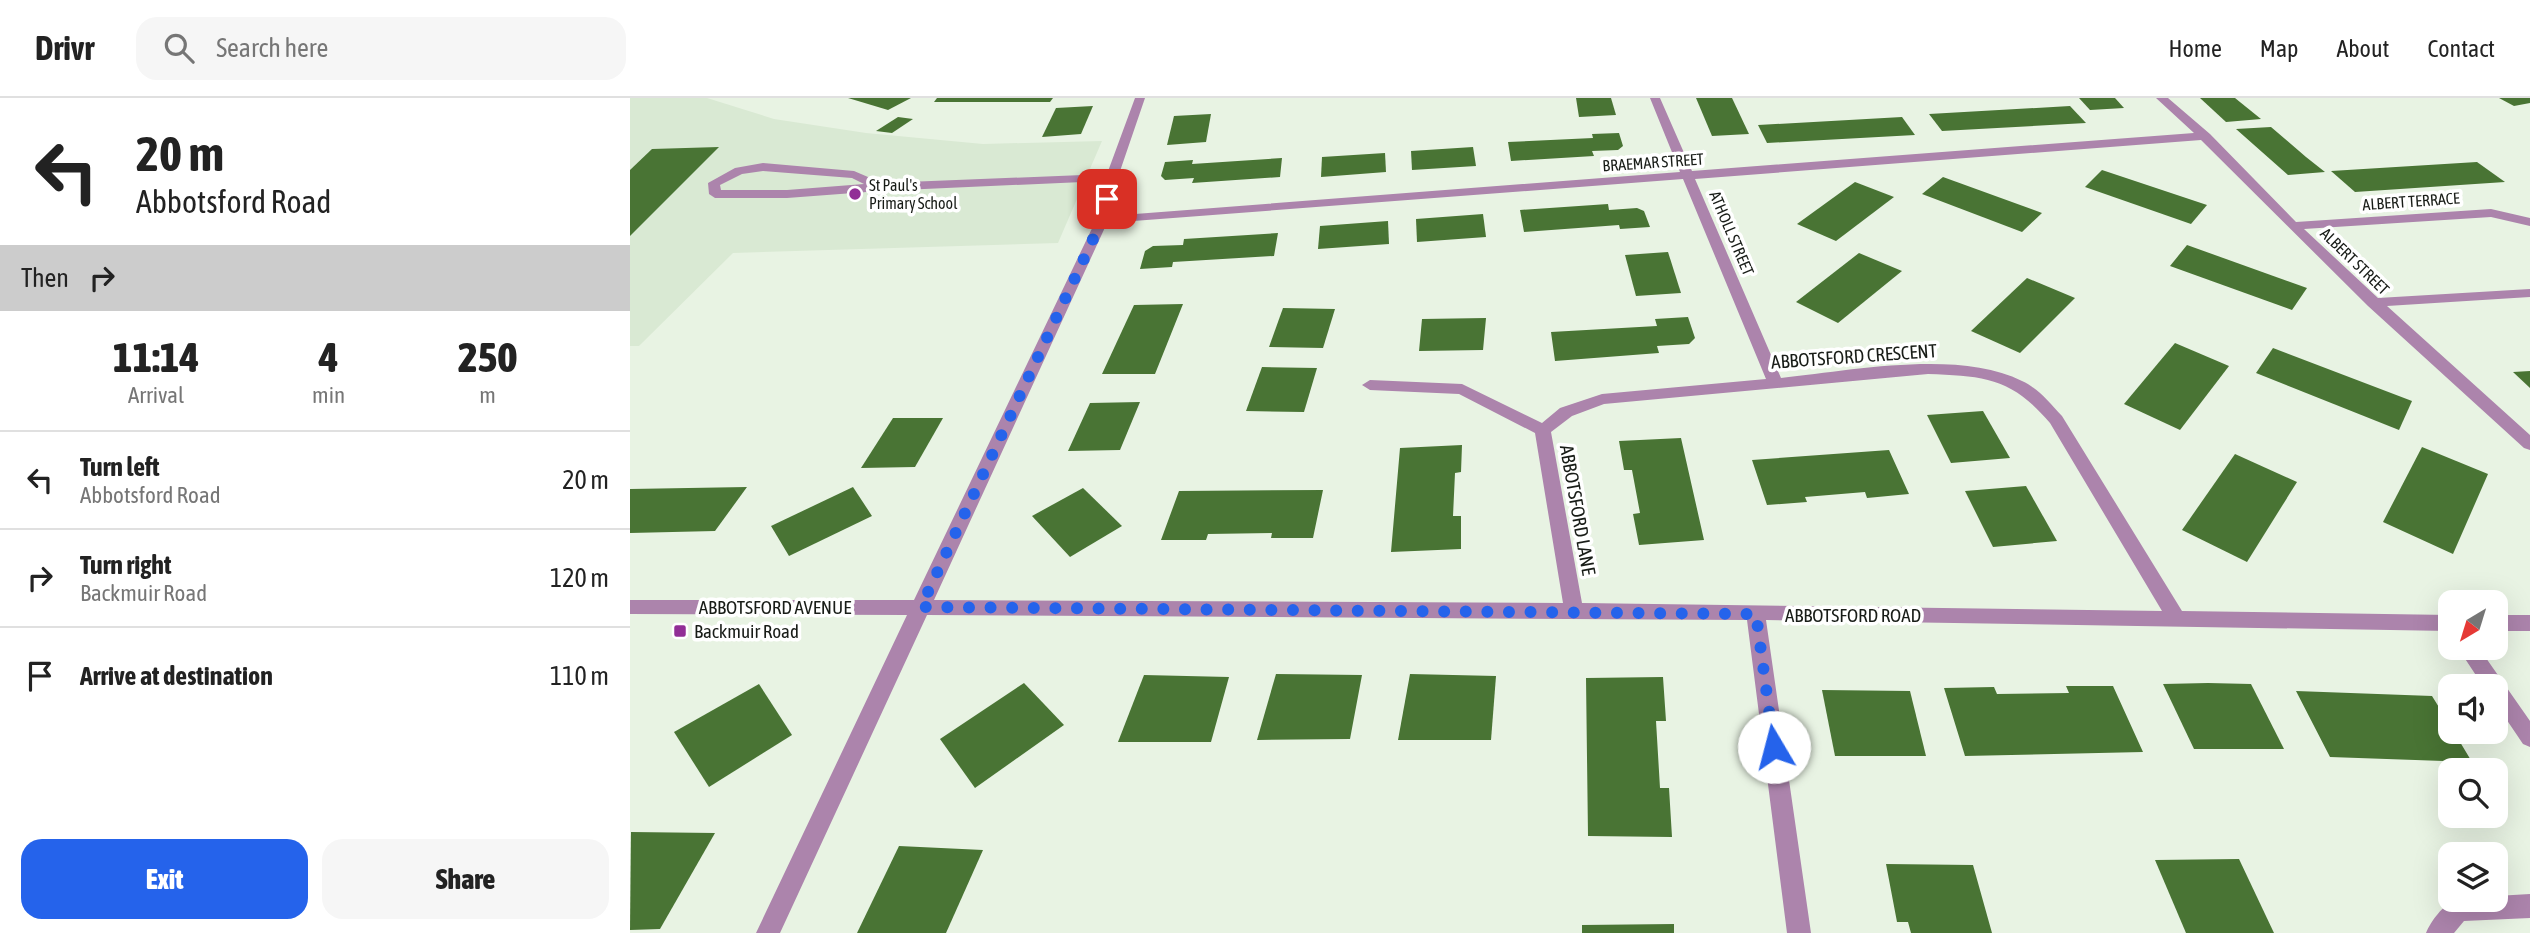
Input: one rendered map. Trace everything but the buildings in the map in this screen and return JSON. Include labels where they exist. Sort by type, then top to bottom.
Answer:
[{"type":"street","points":[[768,933],[1102,220],[1112,177],[1140,98]]},
{"type":"street","name":"ATHOLL STREET","points":[[1655,98],[1775,383]]},
{"type":"street","name":"ALBERT STREET","points":[[2161,98],[2206,136],[2292,226],[2373,303],[2530,444]]},
{"type":"street","name":"BRAEMAR STREET","points":[[1102,220],[2206,136]]},
{"type":"street","points":[[880,187],[854,176],[763,167],[739,171],[714,183],[715,194],[787,194],[880,187],[1112,177]]},
{"type":"street","name":"ALBERT TERRACE","points":[[2292,226],[2491,213],[2530,222]]},
{"type":"street","points":[[2373,303],[2530,293]]},
{"type":"street","name":"ABBOTSFORD CRESCENT","points":[[1543,430],[1566,412],[1602,399],[1928,369],[1963,370],[2003,378],[2031,392],[2056,420],[2176,618]]},
{"type":"street","name":"ABBOTSFORD LANE","points":[[1370,385],[1462,389],[1543,430],[1574,612]]},
{"type":"street","name":"ABBOTSFORD AVENUE","points":[[630,607],[921,607]]},
{"type":"street","name":"ABBOTSFORD ROAD","points":[[921,607],[2438,623]]},
{"type":"street","points":[[1756,614],[1799,933]]},
{"type":"street","points":[[2508,623],[2530,623]]},
{"type":"street","points":[[2508,706],[2530,738]]},
{"type":"street","points":[[2438,933],[2458,910],[2530,906]]},
{"type":"shaded area","name":"St Paul's Primary School","points":[[630,98],[707,98],[774,119],[866,133],[983,144],[1102,141],[1058,243],[733,253],[639,346],[630,346]]},
{"type":"place","name":"St Paul's Primary School","points":[[855,194]]},
{"type":"place","name":"Backmuir Road","points":[[680,631]]},
{"type":"route","points":[[1107,199],[1102,220],[921,607],[1756,614],[1774,747]]}]
